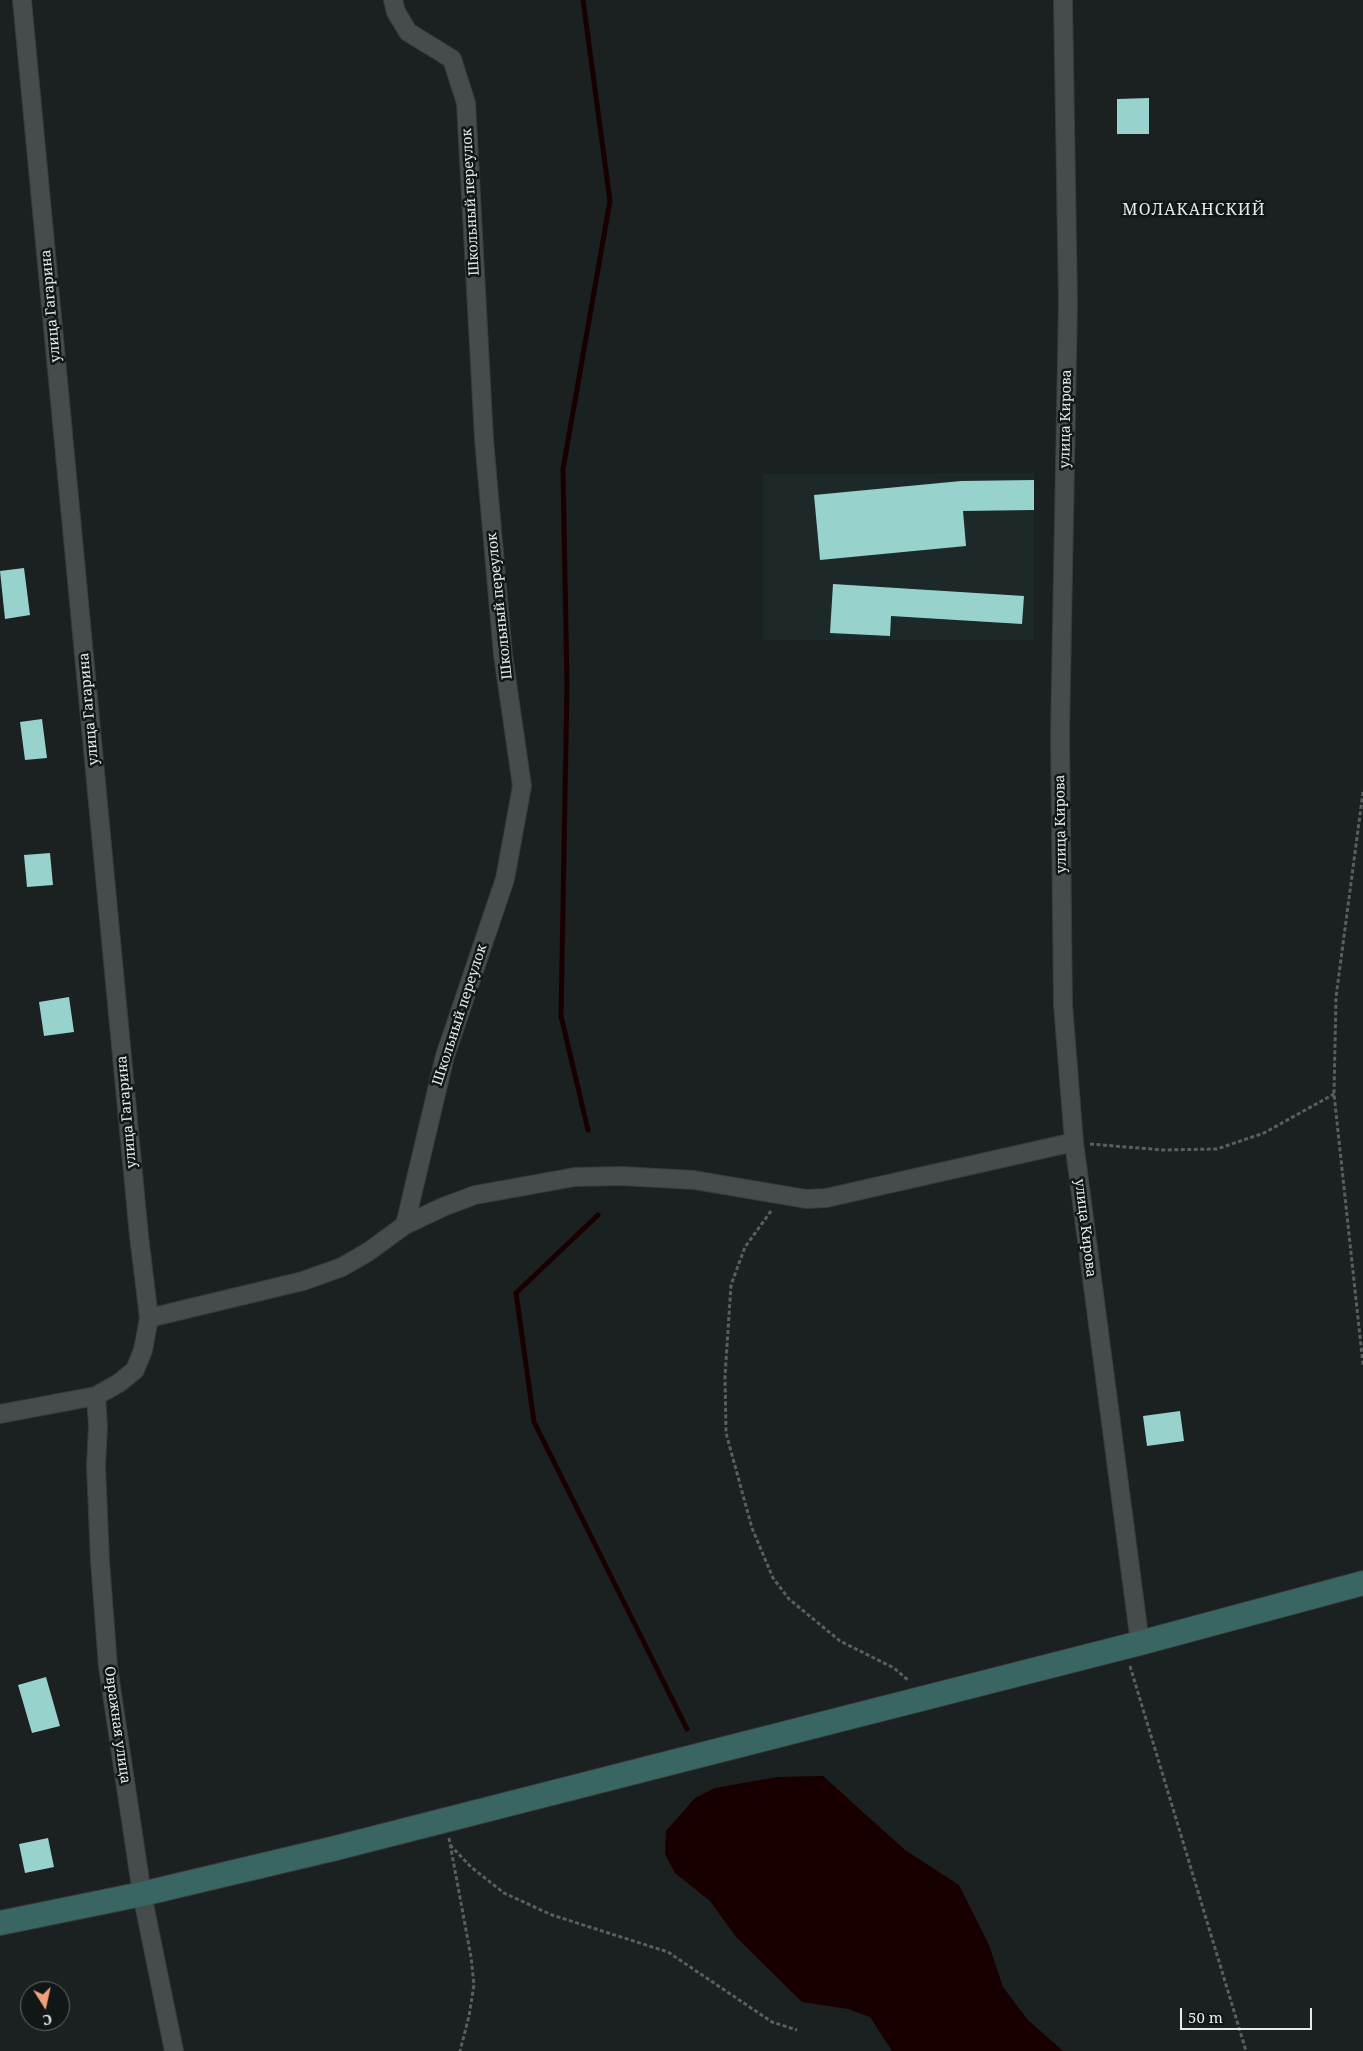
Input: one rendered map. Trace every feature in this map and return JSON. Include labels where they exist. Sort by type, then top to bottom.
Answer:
[{"type":"main road","points":[[0,1923],[142,1894],[336,1848],[1363,1583]]},
{"type":"street","name":"улица Гагарина","points":[[0,1414],[96,1396],[119,1383],[135,1370],[143,1350],[149,1318],[138,1226],[22,0]]},
{"type":"street","name":"Школьный переулок","points":[[393,0],[396,12],[408,32],[452,58],[466,103],[485,449],[503,655],[522,786],[505,879],[445,1056],[405,1225]]},
{"type":"street","name":"улица Кирова","points":[[1063,0],[1068,303],[1060,735],[1063,1006],[1074,1142],[1132,1644]]},
{"type":"street","points":[[149,1318],[303,1281],[348,1263],[368,1252],[405,1225],[443,1207],[475,1195],[575,1177],[621,1176],[694,1180],[806,1199],[826,1198],[1074,1142]]},
{"type":"street","name":"Овражная улица","points":[[96,1396],[98,1426],[96,1466],[100,1561],[108,1667],[142,1894],[174,2051]]},
{"type":"path","points":[[1363,792],[1336,997],[1334,1094],[1363,1365]]},
{"type":"path","points":[[1074,1142],[1163,1150],[1217,1149],[1264,1133],[1334,1094]]},
{"type":"path","points":[[784,1195],[745,1247],[731,1285],[725,1376],[726,1433],[752,1528],[773,1578],[789,1599],[840,1641],[894,1668],[905,1677],[922,1698]]},
{"type":"path","points":[[1132,1644],[1246,2051]]},
{"type":"path","points":[[444,1820],[472,1957],[474,1985],[469,2016],[460,2051]]},
{"type":"path","points":[[450,1845],[471,1867],[504,1893],[552,1915],[668,1952],[772,2022],[797,2030]]},
{"type":"shaded area","points":[[1034,473],[1034,640],[763,640],[763,474]]},
{"type":"shaded area","points":[[823,1776],[905,1850],[959,1885],[989,1945],[1003,1987],[1028,2020],[1063,2051],[892,2051],[870,2017],[848,2009],[802,2002],[736,1937],[710,1901],[675,1873],[665,1854],[666,1831],[695,1798],[715,1788],[777,1777]]},
{"type":"building","points":[[1149,98],[1149,134],[1117,134],[1117,99]]},
{"type":"building","points":[[1034,480],[1034,510],[963,511],[966,546],[820,560],[814,495],[961,481]]},
{"type":"building","points":[[24,568],[30,615],[5,619],[0,571]]},
{"type":"building","points":[[833,584],[1024,596],[1022,624],[891,616],[890,636],[830,633]]},
{"type":"building","points":[[42,719],[47,758],[25,760],[20,722]]},
{"type":"building","points":[[50,853],[53,885],[27,887],[24,855]]},
{"type":"building","points":[[69,997],[74,1032],[44,1036],[39,1002]]},
{"type":"building","points":[[1180,1411],[1184,1441],[1147,1446],[1143,1416]]},
{"type":"building","points":[[46,1677],[60,1726],[32,1733],[18,1685]]},
{"type":"building","points":[[48,1838],[54,1867],[25,1873],[19,1844]]},
{"type":"waterway","points":[[583,0],[610,201],[563,469],[567,686],[561,1016],[588,1130]]},
{"type":"waterway","points":[[598,1215],[516,1293],[534,1422],[687,1729]]},
{"type":"district","name":"МОЛАКАНСКИЙ","points":[[1194,210]]}]
